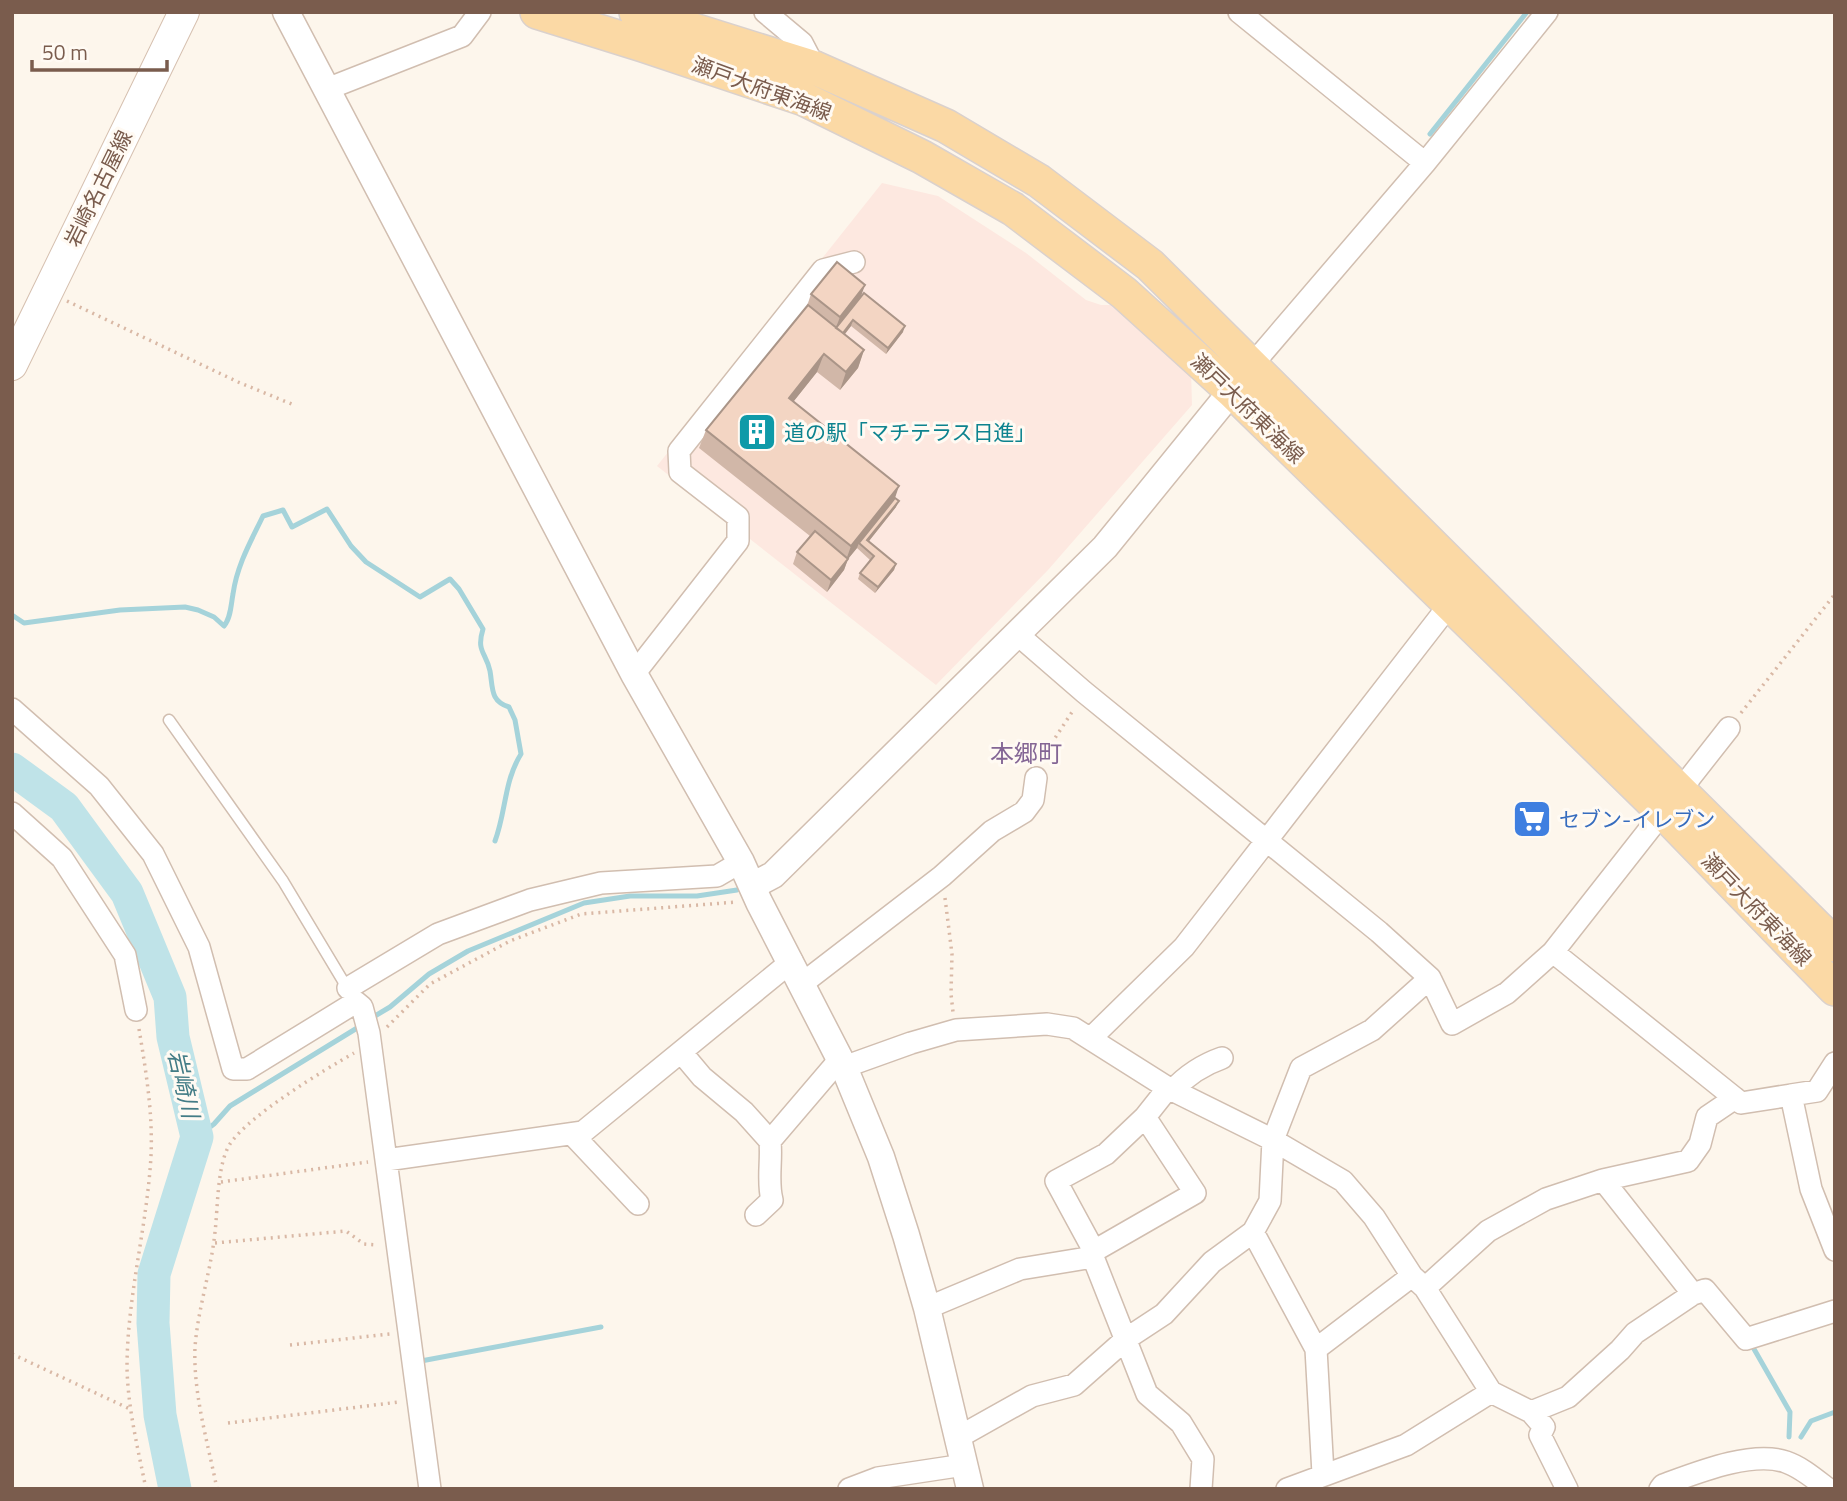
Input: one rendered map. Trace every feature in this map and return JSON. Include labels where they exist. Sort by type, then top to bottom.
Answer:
[{"type":"main road","name":"岩崎名古屋線","points":[[12,365],[184,12]]},
{"type":"main road","name":"瀬戸大府東海線","points":[[537,12],[804,99],[922,157],[1013,209],[1242,378],[1672,802],[1835,989]]},
{"type":"main road","name":"瀬戸大府東海線","points":[[644,13],[815,68],[946,126],[1039,181],[1150,265],[1242,378],[1450,604],[1835,945]]},
{"type":"street","points":[[286,12],[634,674],[741,862],[842,1063],[881,1157],[927,1308],[967,1477],[878,1478],[849,1489]]},
{"type":"street","points":[[327,89],[461,36],[480,12]]},
{"type":"street","points":[[765,12],[802,43],[815,68]]},
{"type":"street","points":[[1239,12],[1425,163]]},
{"type":"street","points":[[756,893],[1105,547],[1242,378],[1425,163],[1547,12]]},
{"type":"street","points":[[634,674],[738,541],[737,517],[680,472],[679,451],[823,270],[854,262]]},
{"type":"street","points":[[1091,1038],[1184,947],[1450,604]]},
{"type":"street","points":[[1017,634],[1084,692],[1379,932],[1430,978],[1452,1024],[1507,993],[1553,952],[1729,729]]},
{"type":"street","points":[[12,709],[99,786],[153,854],[199,947],[233,1069],[247,1069],[355,999],[438,934],[530,900],[601,883],[717,876],[741,862]]},
{"type":"street","points":[[386,1160],[583,1132],[681,1052],[942,876],[992,831],[1024,812],[1030,806],[1036,778]]},
{"type":"street","points":[[12,813],[62,858],[125,955],[136,1010]]},
{"type":"street","points":[[1553,952],[1741,1103],[1817,1091],[1835,1063]]},
{"type":"street","points":[[957,1438],[1032,1396],[1074,1385],[1126,1339],[1164,1314],[1212,1262],[1253,1232],[1270,1201],[1273,1140],[1301,1068],[1372,1030],[1430,978]]},
{"type":"street","points":[[355,999],[369,1039],[430,1489]]},
{"type":"street","points":[[770,1141],[842,1063],[956,1030],[1047,1024],[1073,1028],[1171,1089],[1273,1140],[1343,1181],[1374,1217],[1491,1392],[1531,1412],[1544,1427],[1540,1435],[1567,1489]]},
{"type":"street","points":[[681,1052],[702,1077],[744,1112],[770,1141],[772,1161],[769,1183],[772,1200],[756,1215]]},
{"type":"street","points":[[1201,1489],[1203,1459],[1181,1423],[1147,1394],[1094,1254],[1056,1181],[1106,1154],[1171,1089],[1206,1064],[1222,1058]]},
{"type":"street","points":[[1791,1095],[1811,1189],[1835,1250]]},
{"type":"street","points":[[1316,1349],[1419,1282],[1488,1231],[1546,1199],[1603,1180],[1688,1160],[1700,1144],[1707,1118],[1735,1098]]},
{"type":"street","points":[[927,1308],[1020,1269],[1094,1254],[1195,1193],[1144,1117]]},
{"type":"street","points":[[572,1134],[638,1204]]},
{"type":"street","points":[[1603,1180],[1693,1294]]},
{"type":"street","points":[[1253,1232],[1316,1349],[1323,1474]]},
{"type":"street","points":[[1531,1412],[1568,1397],[1635,1333],[1693,1294],[1705,1290],[1746,1339],[1835,1311]]},
{"type":"street","points":[[1287,1489],[1406,1445],[1491,1392]]},
{"type":"street","points":[[1660,1489],[1663,1485],[1718,1465],[1768,1458],[1787,1462],[1828,1489]]},
{"type":"lane","points":[[169,720],[283,881],[355,999]]},
{"type":"path","points":[[48,292],[238,382],[294,405]]},
{"type":"path","points":[[1729,729],[1835,594]]},
{"type":"path","points":[[1036,778],[1040,762],[1084,692]]},
{"type":"path","points":[[942,876],[952,954],[951,994],[956,1030]]},
{"type":"path","points":[[217,1489],[196,1377],[195,1347],[213,1256],[221,1182],[220,1164],[230,1143],[248,1125],[369,1039],[430,984],[510,941],[581,914],[756,893]]},
{"type":"path","points":[[136,1010],[149,1088],[151,1156],[129,1328],[127,1368],[130,1409],[146,1489]]},
{"type":"path","points":[[221,1182],[386,1160]]},
{"type":"path","points":[[213,1256],[213,1243],[346,1231],[364,1244],[397,1246]]},
{"type":"path","points":[[290,1345],[409,1331]]},
{"type":"path","points":[[12,1354],[130,1409]]},
{"type":"path","points":[[228,1423],[418,1399]]},
{"type":"shaded area","name":"道の駅「マチテラス日進」","points":[[882,183],[938,196],[1026,253],[1086,300],[1101,305],[1115,305],[1191,370],[1192,405],[1048,570],[936,685],[657,466]]},
{"type":"building","points":[[837,262],[865,285],[840,317],[811,294]]},
{"type":"building","points":[[864,293],[905,326],[888,348],[853,320],[843,333],[836,328]]},
{"type":"building","name":"道の駅「マチテラス日進」","points":[[808,305],[864,350],[846,372],[824,354],[789,398],[899,486],[851,546],[706,430]]},
{"type":"building","points":[[895,498],[899,501],[867,540],[896,564],[878,587],[860,573],[874,556],[859,543]]},
{"type":"building","points":[[815,531],[848,559],[831,580],[797,552]]},
{"type":"waterway","points":[[1430,134],[1527,12]]},
{"type":"waterway","points":[[12,615],[24,623],[120,610],[185,607],[214,617],[224,626],[241,563],[263,516],[283,510],[292,527],[327,509],[351,546],[366,562],[420,597],[450,579],[483,629],[481,647],[490,671],[495,697],[509,707],[515,720],[521,754],[511,775],[495,841]]},
{"type":"waterway","name":"岩崎川","points":[[12,769],[64,807],[127,893],[170,997],[173,1037],[197,1137],[154,1274],[153,1323],[160,1415],[175,1489]]},
{"type":"waterway","points":[[370,1019],[390,1007],[429,974],[468,951],[584,903],[630,896],[697,896],[737,890]]},
{"type":"waterway","points":[[197,1137],[214,1124],[230,1106],[362,1025]]},
{"type":"waterway","points":[[421,1361],[601,1327]]},
{"type":"waterway","points":[[1754,1349],[1790,1412],[1789,1437]]},
{"type":"waterway","points":[[1801,1437],[1811,1421],[1835,1412]]},
{"type":"place","name":"道の駅「マチテラス日進」","points":[[757,432]]},
{"type":"place","name":"セブン-イレブン","points":[[1532,819]]},
{"type":"district","name":"本郷町","points":[[1026,753]]}]
